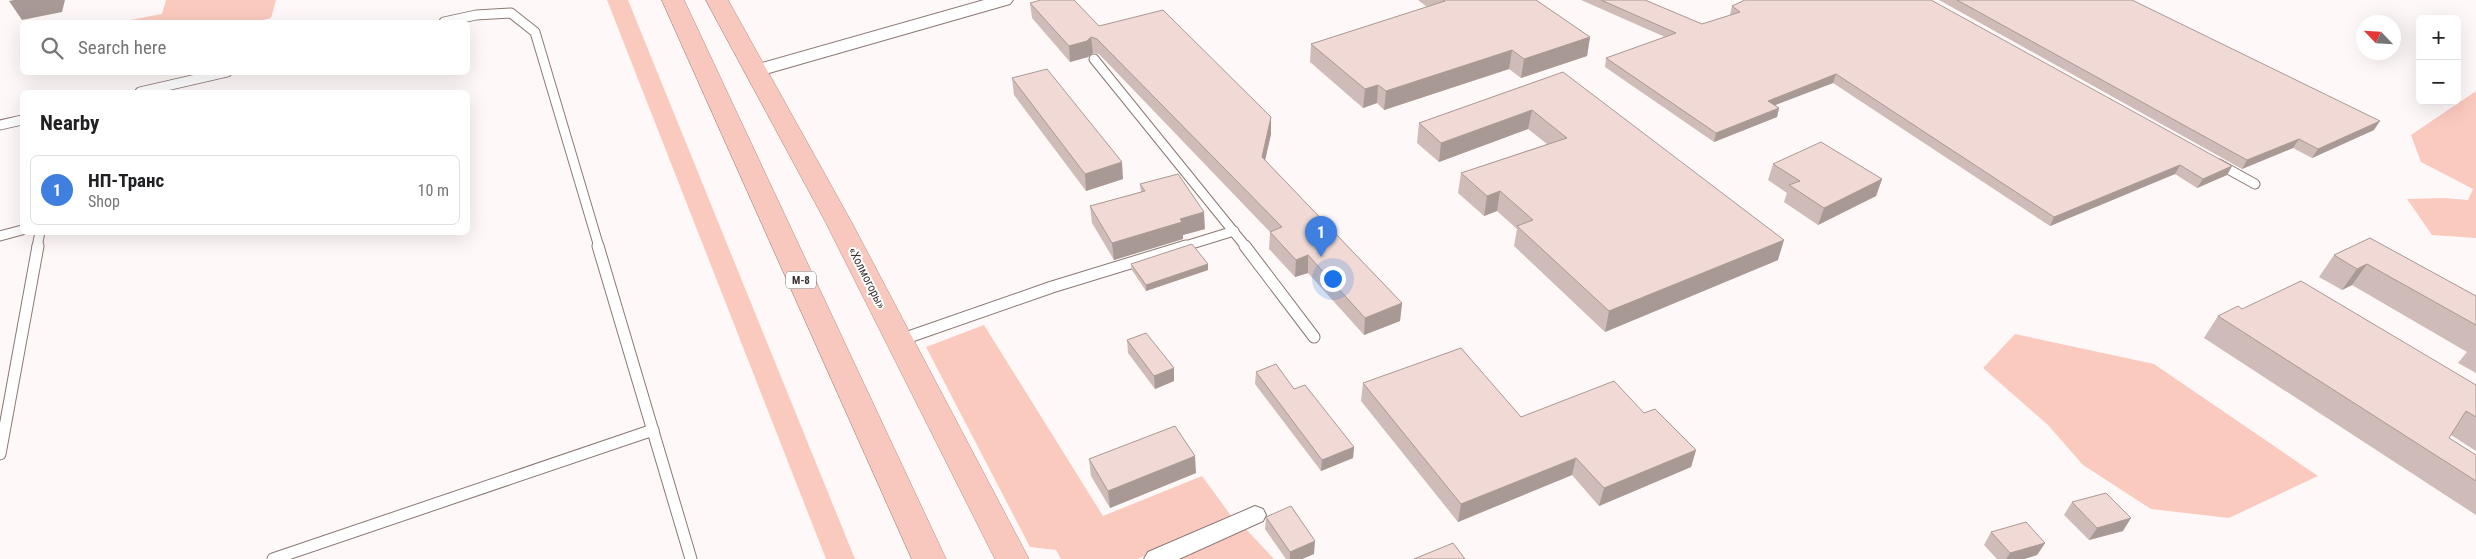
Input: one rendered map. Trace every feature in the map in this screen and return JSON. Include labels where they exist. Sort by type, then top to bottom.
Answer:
[{"type":"highway","name":"М-8","points":[[672,0],[928,559]]},
{"type":"highway","name":"«Холмогоры»","points":[[718,0],[899,340],[1012,559]]},
{"type":"street","points":[[756,71],[1004,0]]},
{"type":"street","points":[[1156,559],[1255,515]]},
{"type":"lane","points":[[453,20],[476,15],[511,14],[535,32],[691,559]]},
{"type":"lane","points":[[1094,59],[1234,231],[1314,337]]},
{"type":"lane","points":[[149,90],[214,75]]},
{"type":"lane","points":[[0,125],[20,120]]},
{"type":"lane","points":[[2212,160],[2256,184]]},
{"type":"lane","points":[[0,236],[20,231]]},
{"type":"lane","points":[[899,340],[1052,287],[1234,231]]},
{"type":"lane","points":[[0,454],[39,235]]},
{"type":"lane","points":[[272,559],[653,430]]},
{"type":"shaded area","points":[[166,0],[276,0],[271,18],[264,20],[130,20],[162,14]]},
{"type":"shaded area","points":[[607,0],[628,0],[855,559],[826,559]]},
{"type":"shaded area","points":[[2476,91],[2476,238],[2432,235],[2407,199],[2444,198],[2468,200],[2473,189],[2421,162],[2411,135],[2455,105],[2461,105],[2461,101]]},
{"type":"shaded area","points":[[984,325],[1103,516],[1202,476],[1232,517],[1138,559],[1061,559],[1056,550],[1030,547],[926,347]]},
{"type":"shaded area","points":[[2015,334],[2154,364],[2318,476],[2229,518],[2151,509],[2083,465],[2048,425],[1983,368]]},
{"type":"shaded area","points":[[1244,527],[1274,559],[1174,559]]},
{"type":"building","points":[[1041,0],[1074,0],[1099,26],[1163,10],[1271,117],[1262,157],[1402,303],[1365,318],[1308,255],[1296,260],[1270,232],[1282,227],[1097,39],[1091,37],[1087,41],[1069,46],[1030,3]]},
{"type":"building","points":[[1443,0],[1536,0],[1590,37],[1524,59],[1512,50],[1386,91],[1378,85],[1365,89],[1311,44],[1445,1]]},
{"type":"building","points":[[1601,0],[1645,0],[1702,24],[1740,12],[1732,6],[1745,0],[1931,0],[2232,166],[2203,179],[2180,165],[2054,217],[1836,74],[1768,101],[1779,108],[1716,133],[1606,58],[1676,33]]},
{"type":"building","points":[[1957,0],[2132,0],[2380,121],[2318,149],[2299,139],[2247,160]]},
{"type":"building","points":[[1047,69],[1122,162],[1085,174],[1012,78]]},
{"type":"building","points":[[1563,72],[1784,240],[1609,311],[1517,226],[1533,220],[1500,191],[1487,196],[1461,173],[1567,138],[1532,110],[1441,143],[1419,123]]},
{"type":"building","points":[[1821,142],[1882,179],[1824,208],[1789,185],[1800,181],[1773,164]]},
{"type":"building","points":[[1178,174],[1204,212],[1180,219],[1182,222],[1112,243],[1090,206],[1145,191],[1140,184]]},
{"type":"building","points":[[2370,238],[2476,296],[2476,325],[2367,264],[2357,269],[2334,255]]},
{"type":"building","points":[[1192,244],[1208,264],[1146,285],[1131,264]]},
{"type":"building","points":[[2301,281],[2476,385],[2476,417],[2466,411],[2449,438],[2476,455],[2476,481],[2218,316],[2238,306],[2242,309]]},
{"type":"building","points":[[1146,333],[1174,368],[1154,376],[1127,340]]},
{"type":"building","points":[[1461,348],[1521,417],[1614,381],[1644,413],[1655,409],[1696,450],[1604,488],[1576,458],[1461,504],[1363,383]]},
{"type":"building","points":[[1276,364],[1294,389],[1305,385],[1354,447],[1322,460],[1256,372]]},
{"type":"building","points":[[1175,426],[1195,456],[1108,491],[1089,459]]},
{"type":"building","points":[[2106,493],[2131,518],[2097,528],[2072,502]]},
{"type":"building","points":[[1291,506],[1315,541],[1290,552],[1266,517]]},
{"type":"building","points":[[2026,522],[2045,543],[2010,553],[1991,532]]},
{"type":"building","points":[[1453,543],[1465,559],[1414,559]]},
{"type":"place","name":"НП-Транс","points":[[1321,257]]}]
